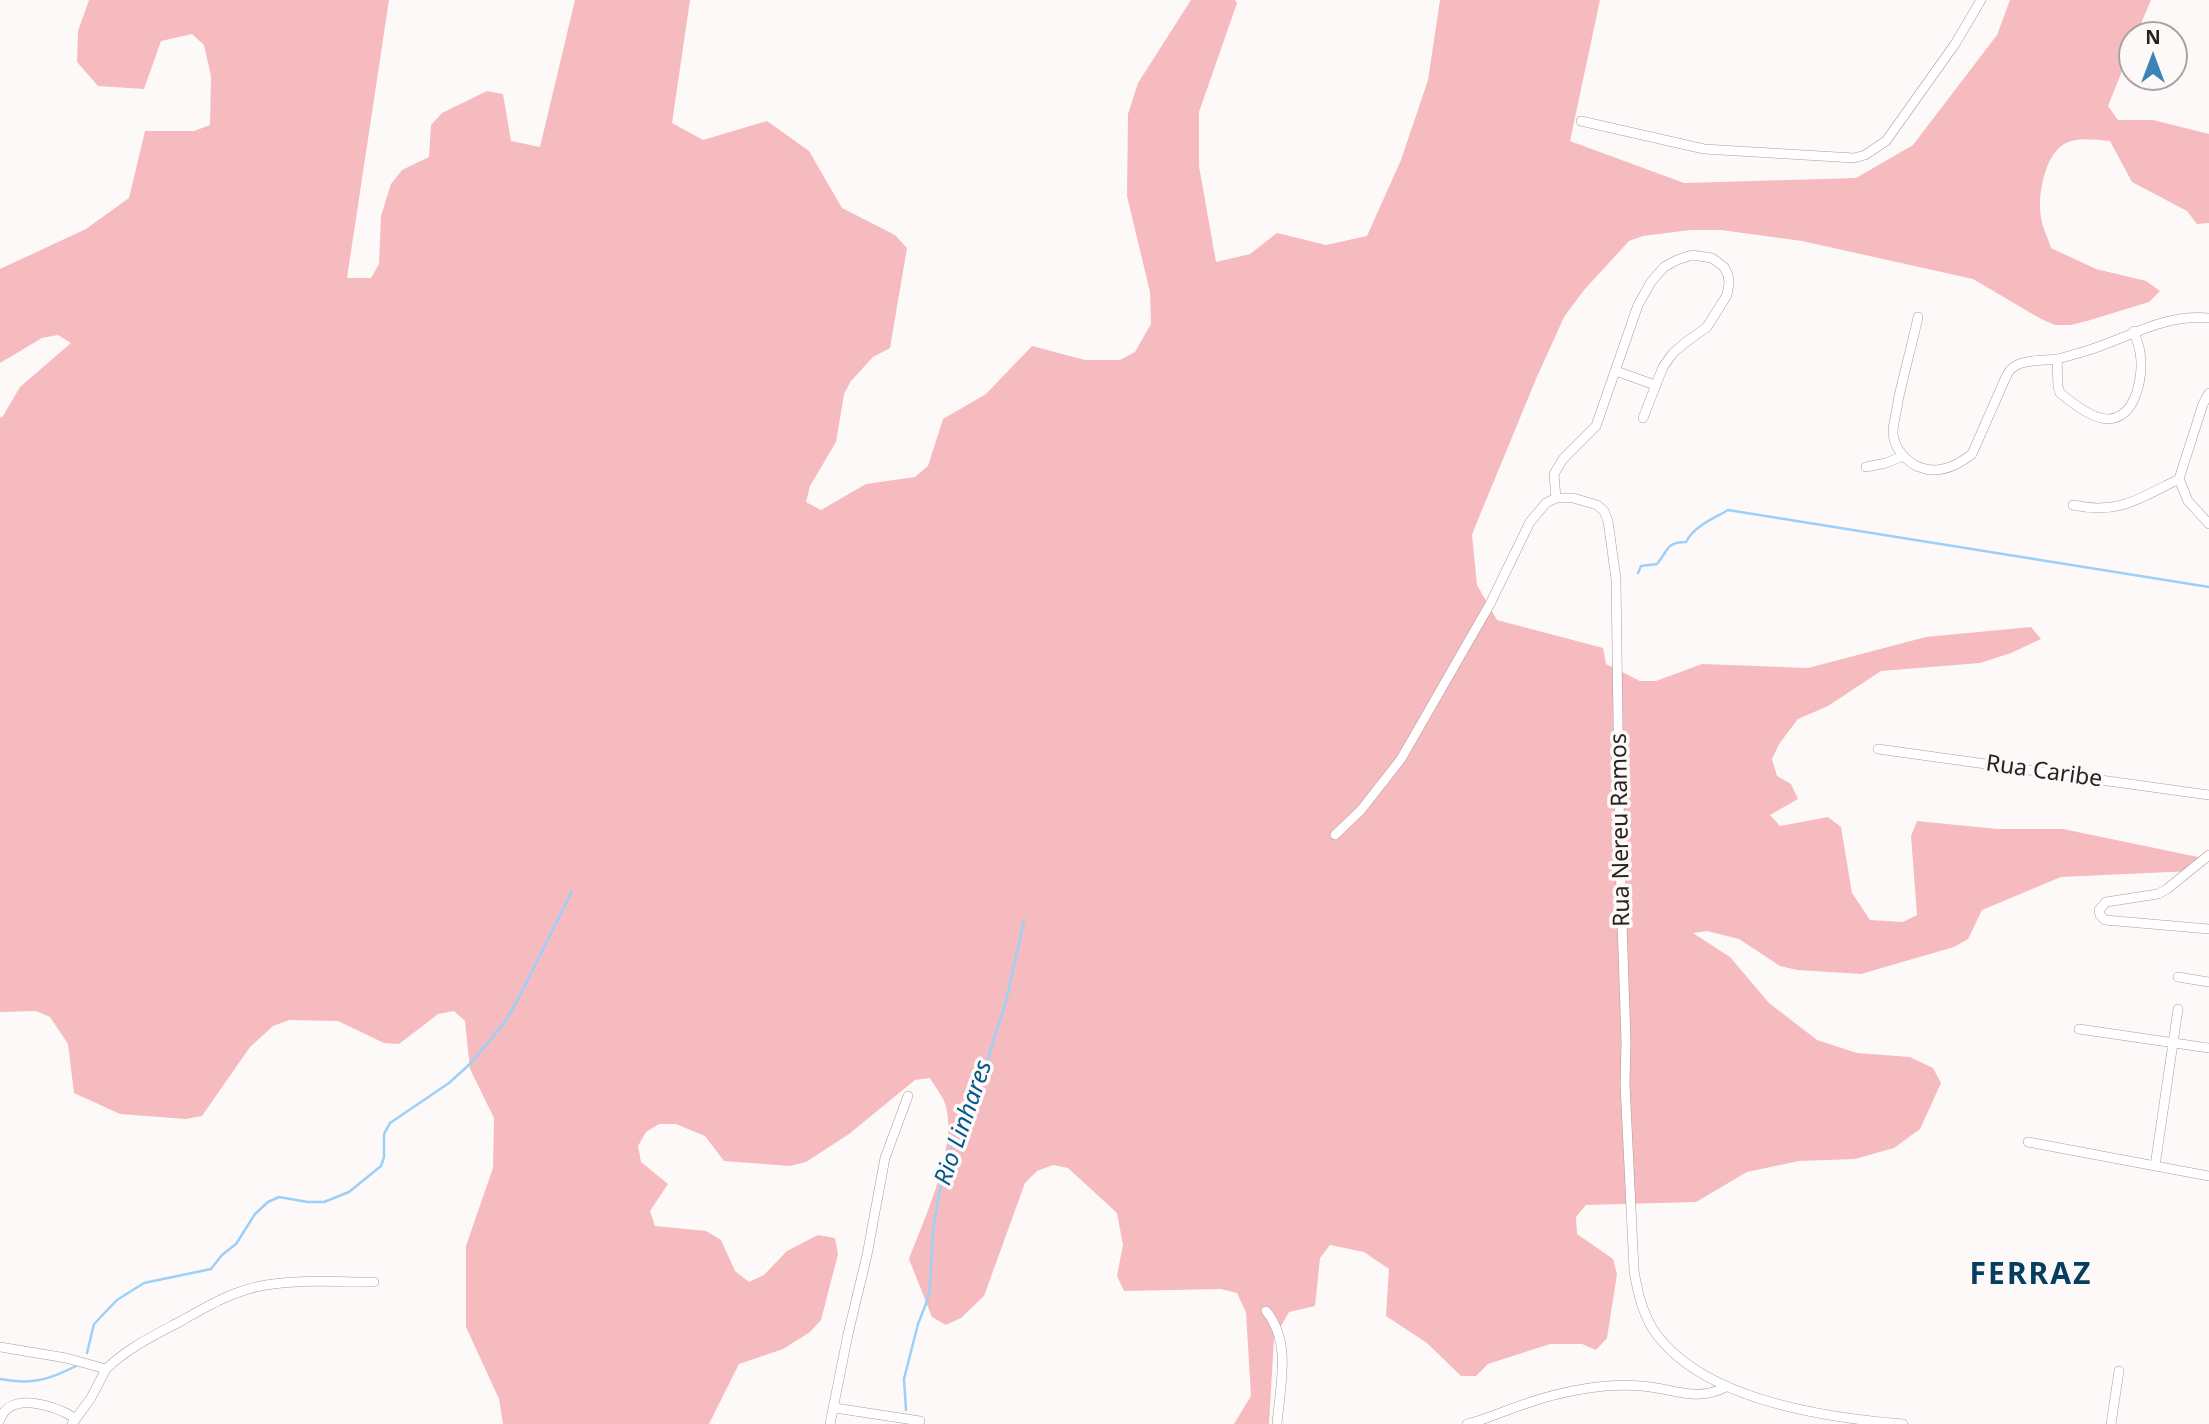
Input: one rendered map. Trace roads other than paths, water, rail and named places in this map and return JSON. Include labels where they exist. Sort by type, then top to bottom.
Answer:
[{"type":"street","points":[[1581,121],[1704,149],[1854,158],[1865,155],[1886,141],[1955,44],[1980,0]]},
{"type":"street","points":[[1335,835],[1361,810],[1397,766],[1490,604],[1530,522],[1546,503],[1556,498],[1554,474],[1563,459],[1596,426],[1638,306],[1651,282],[1664,267],[1677,260],[1692,255],[1712,258],[1724,267],[1728,275],[1727,295],[1707,327],[1673,353],[1663,367],[1643,418]]},
{"type":"street","points":[[1918,317],[1893,435],[1903,456],[1919,468],[1931,470],[1946,469],[1972,454],[2009,372],[2016,365],[2057,359],[2095,349],[2134,331],[2185,317],[2209,318]]},
{"type":"street","points":[[2057,359],[2060,393],[2098,417],[2109,419],[2120,416],[2132,403],[2140,380],[2140,351],[2134,331]]},
{"type":"street","points":[[1616,371],[1655,385]]},
{"type":"street","points":[[2209,393],[2179,479],[2188,501],[2209,524]]},
{"type":"street","points":[[1866,467],[1903,456]]},
{"type":"street","points":[[2073,505],[2102,509],[2120,506],[2179,479]]},
{"type":"street","name":"Rua Nereu Ramos","points":[[1556,498],[1587,500],[1604,512],[1608,521],[1616,579],[1625,1084],[1635,1280],[1648,1319],[1666,1345],[1687,1363],[1726,1387],[1829,1415],[1903,1424]]},
{"type":"street","name":"Rua Caribe","points":[[1878,749],[2209,795]]},
{"type":"street","points":[[2209,855],[2158,894],[2106,902],[2099,910],[2099,915],[2105,920],[2209,929]]},
{"type":"street","points":[[2178,977],[2209,982]]},
{"type":"street","points":[[2155,1166],[2178,1009]]},
{"type":"street","points":[[2079,1029],[2209,1048]]},
{"type":"street","points":[[830,1424],[885,1158],[908,1096]]},
{"type":"street","points":[[2028,1142],[2209,1176]]},
{"type":"street","points":[[0,1420],[6,1408],[17,1403],[52,1406],[74,1421],[91,1398],[106,1369],[138,1343],[212,1303],[243,1290],[266,1284],[293,1282],[374,1282]]},
{"type":"street","points":[[1266,1311],[1278,1328],[1282,1346],[1277,1424]]},
{"type":"street","points":[[0,1347],[66,1358],[106,1369]]},
{"type":"street","points":[[2111,1424],[2119,1371]]},
{"type":"street","points":[[1467,1424],[1553,1395],[1592,1388],[1640,1385],[1698,1395],[1713,1393],[1726,1387]]},
{"type":"street","points":[[835,1408],[920,1421]]},
{"type":"waterway","points":[[1638,573],[1641,566],[1657,564],[1670,546],[1686,542],[1699,527],[1728,510],[2209,587]]},
{"type":"waterway","points":[[87,1353],[94,1324],[117,1300],[144,1283],[211,1269],[222,1255],[236,1244],[255,1214],[268,1202],[279,1197],[324,1202],[349,1192],[381,1166],[384,1157],[384,1134],[390,1123],[449,1083],[471,1063],[504,1023],[572,891]]},
{"type":"waterway","name":"Rio Linhares","points":[[906,1410],[904,1379],[930,1287],[933,1231],[939,1194],[966,1102],[988,1058],[1006,1001],[1024,921]]},
{"type":"waterway","points":[[0,1379],[40,1380],[78,1365]]},
{"type":"district","name":"FERRAZ","points":[[2031,1275]]}]
